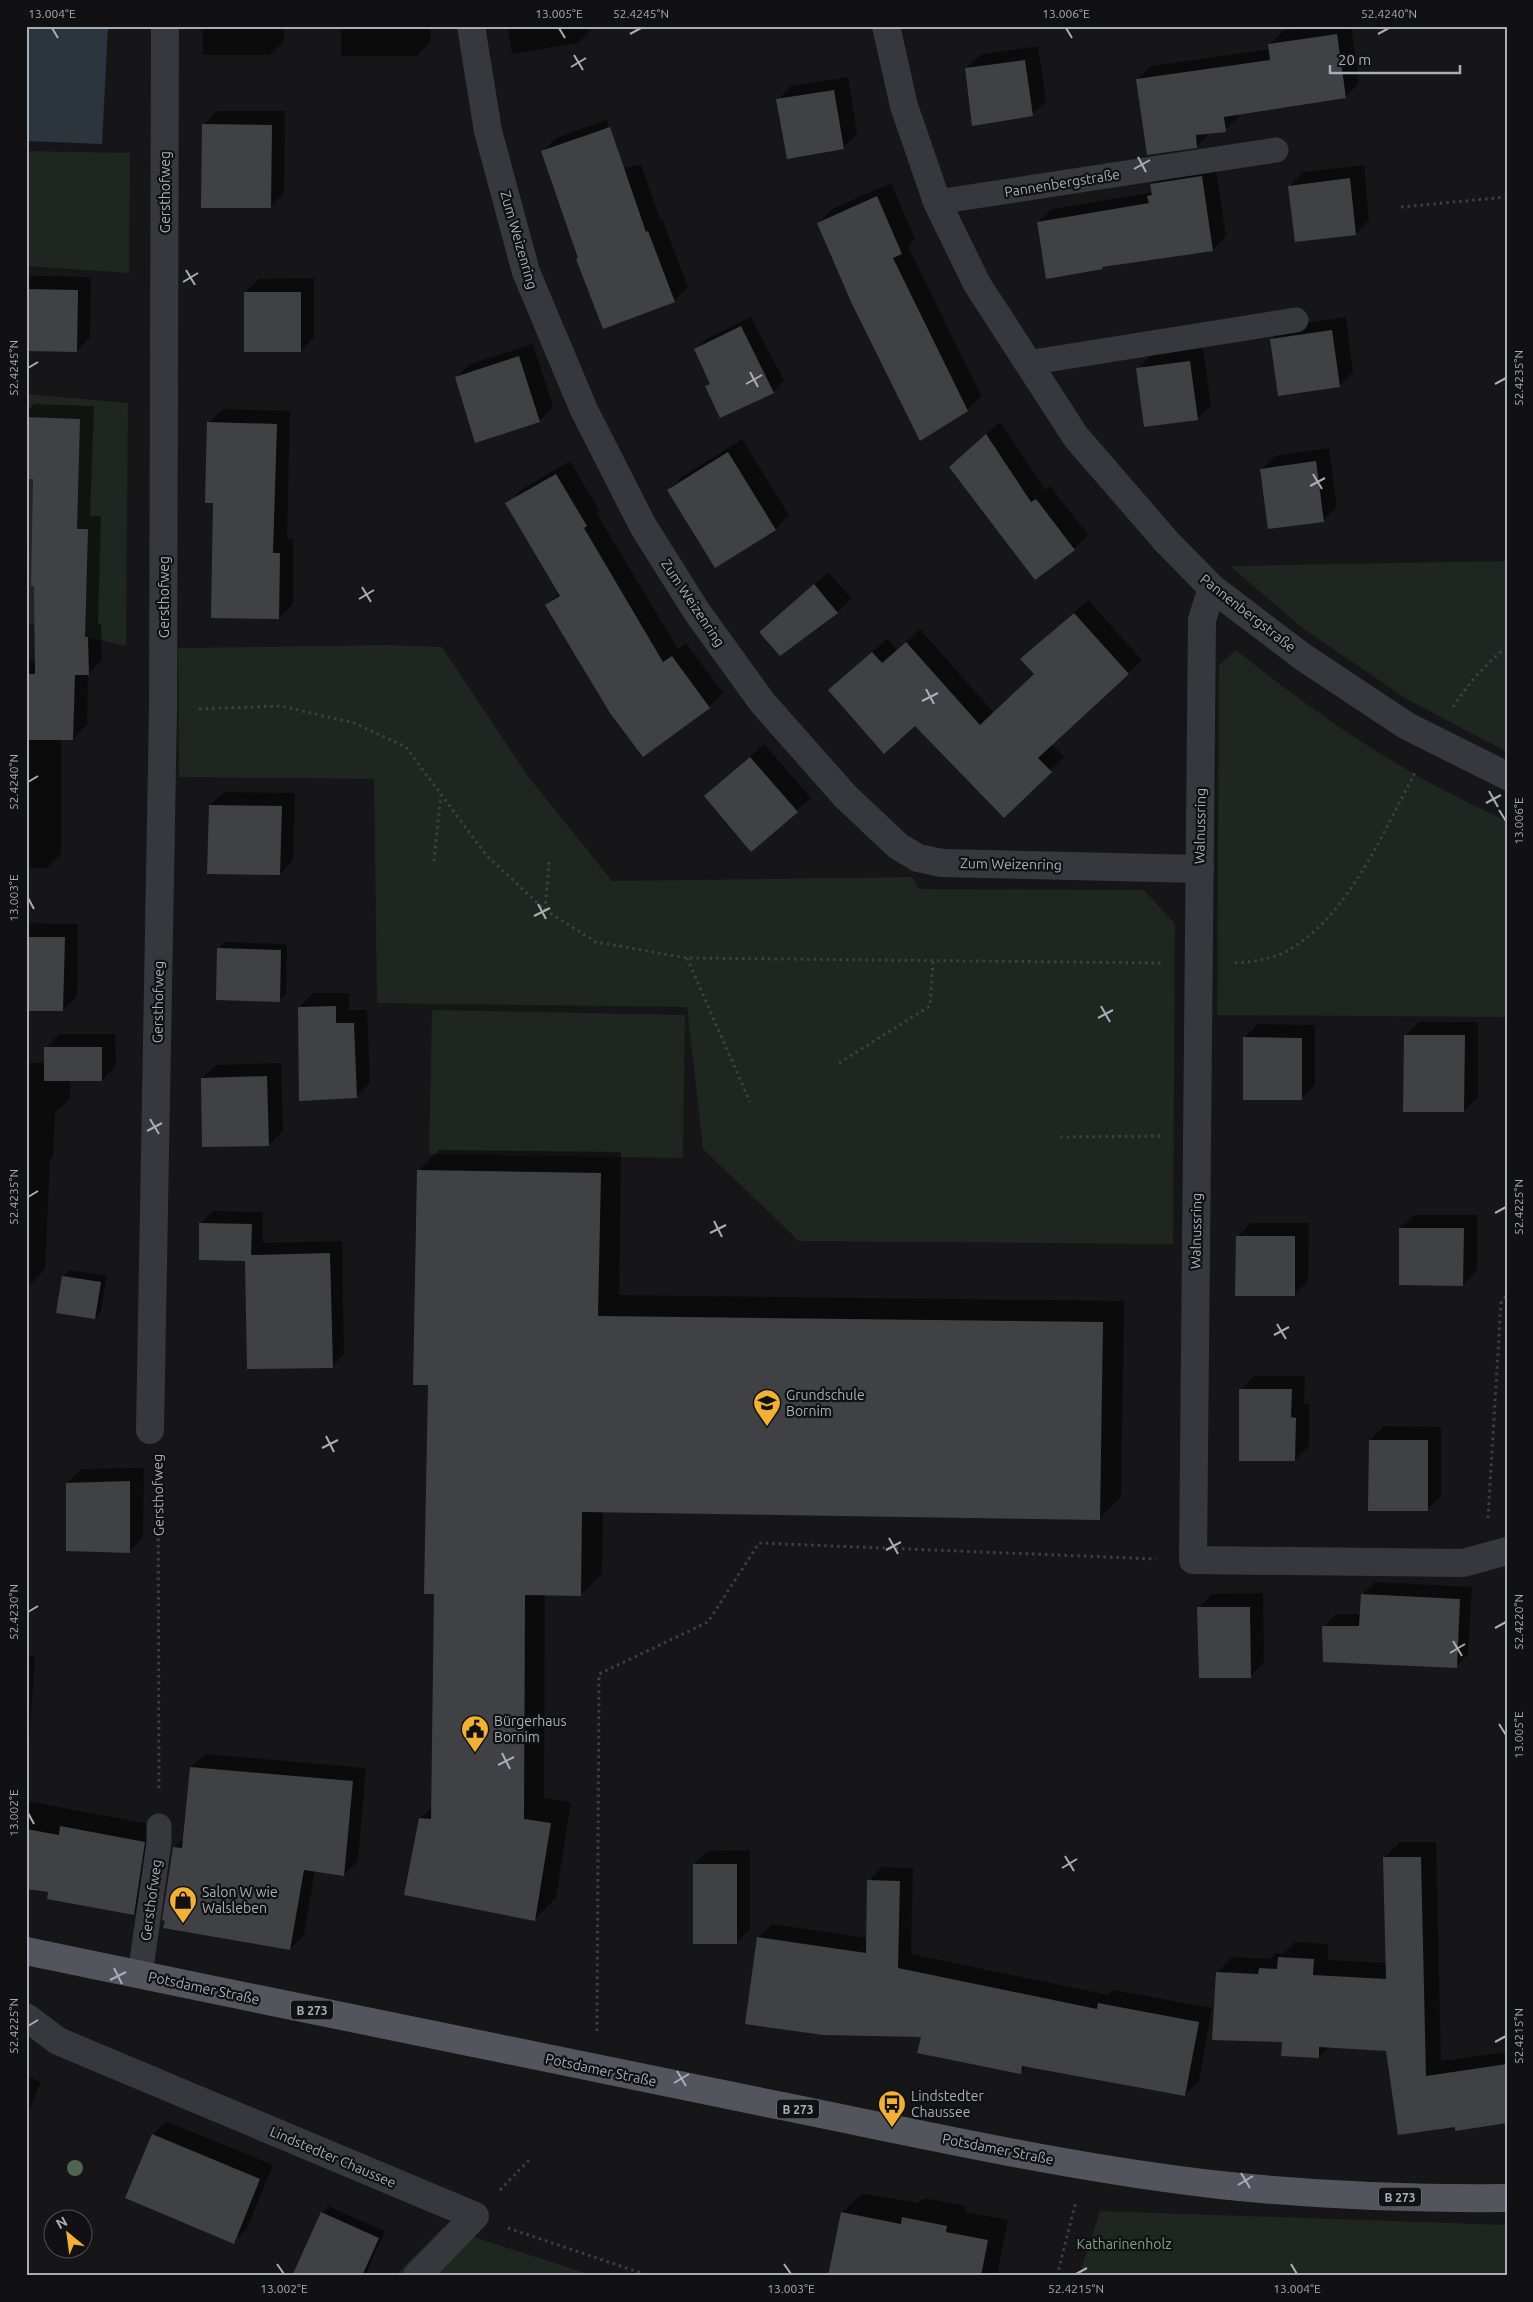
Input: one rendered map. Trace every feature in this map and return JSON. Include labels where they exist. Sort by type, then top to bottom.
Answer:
[{"type":"main road","name":"Potsdamer Straße","points":[[26,1952],[597,2069],[1085,2165],[1216,2184],[1293,2192],[1449,2199],[1507,2198]]},
{"type":"street","name":"Gersthofweg","points":[[150,1430],[163,710],[165,26]]},
{"type":"street","name":"Zum Weizenring","points":[[471,26],[488,131],[526,272],[584,410],[643,526],[697,612],[762,702],[845,796],[898,846],[918,858],[942,863],[1200,869]]},
{"type":"street","name":"Pannenbergstraße","points":[[886,26],[904,106],[937,202],[977,284],[1076,437],[1166,541],[1212,588],[1303,657],[1406,726],[1507,776]]},
{"type":"street","name":"Walnussring","points":[[1193,1560],[1202,620],[1212,588]]},
{"type":"street","points":[[1193,1560],[1463,1563],[1503,1553]]},
{"type":"street","name":"Lindstedter Chaussee","points":[[26,2017],[58,2041],[475,2216]]},
{"type":"street","points":[[416,2276],[475,2216]]},
{"type":"lane","name":"Pannenbergstraße","points":[[937,202],[1276,150]]},
{"type":"lane","points":[[1027,363],[1296,320]]},
{"type":"lane","name":"Gersthofweg","points":[[140,1975],[159,1842],[159,1826]]},
{"type":"path","points":[[1401,207],[1507,196]]},
{"type":"path","points":[[163,710],[281,706],[354,723],[406,747],[442,792],[486,855],[545,910],[596,942],[687,958],[1227,964],[1265,959],[1282,954],[1305,940],[1324,924],[1340,904],[1366,862],[1433,741],[1470,681],[1486,663],[1507,647]]},
{"type":"path","points":[[434,861],[442,792]]},
{"type":"path","points":[[545,910],[549,862]]},
{"type":"path","points":[[687,958],[750,1102]]},
{"type":"path","points":[[839,1063],[930,1006],[933,961]]},
{"type":"path","points":[[1060,1137],[1197,1136]]},
{"type":"path","points":[[1503,1553],[1487,1537],[1501,1303],[1507,1295]]},
{"type":"path","name":"Gersthofweg","points":[[150,1430],[158,1450],[159,1826]]},
{"type":"path","points":[[597,2069],[599,1674],[708,1622],[759,1543],[1193,1560]]},
{"type":"path","points":[[531,2158],[475,2216],[650,2276]]},
{"type":"path","points":[[1057,2276],[1085,2165]]},
{"type":"green space","points":[[26,151],[130,153],[129,273],[26,266]]},
{"type":"green space","points":[[26,394],[128,403],[126,646],[26,623]]},
{"type":"green space","points":[[1507,561],[1507,752],[1405,698],[1301,627],[1230,566]]},
{"type":"green space","points":[[387,645],[442,647],[527,775],[612,881],[912,877],[919,889],[1144,890],[1175,924],[1173,1244],[799,1241],[703,1149],[687,1007],[377,1003],[374,779],[179,777],[178,648]]},
{"type":"green space","points":[[1236,650],[1300,699],[1366,744],[1435,785],[1507,821],[1507,1017],[1217,1015],[1219,665]]},
{"type":"green space","points":[[432,1010],[685,1015],[683,1158],[429,1154]]},
{"type":"green space","name":"Katharinenholz","points":[[1100,2211],[1507,2225],[1507,2276],[1079,2276]]},
{"type":"green space","points":[[443,2227],[594,2276],[395,2276]]},
{"type":"shaded area","points":[[26,26],[108,26],[102,144],[26,141]]},
{"type":"building","points":[[1337,34],[1346,98],[1224,117],[1226,132],[1196,135],[1197,148],[1147,155],[1136,79],[1270,60],[1268,44]]},
{"type":"building","points":[[1025,60],[1033,116],[972,126],[965,68]]},
{"type":"building","points":[[834,90],[844,149],[787,159],[776,99]]},
{"type":"building","points":[[202,124],[272,125],[271,208],[201,208]]},
{"type":"building","points":[[610,127],[646,232],[648,231],[675,302],[603,329],[576,259],[578,258],[541,151]]},
{"type":"building","points":[[1202,176],[1213,251],[1102,267],[1103,269],[1046,279],[1037,222],[1149,203],[1147,196],[1152,195],[1150,184]]},
{"type":"building","points":[[1350,178],[1356,235],[1295,242],[1288,186]]},
{"type":"building","points":[[877,196],[902,254],[893,258],[968,411],[920,441],[852,304],[817,223]]},
{"type":"building","points":[[26,289],[78,290],[77,352],[26,351]]},
{"type":"building","points":[[244,292],[301,292],[301,352],[244,352]]},
{"type":"building","points":[[741,326],[774,393],[720,418],[705,386],[710,384],[694,349]]},
{"type":"building","points":[[1332,330],[1340,387],[1278,396],[1270,339]]},
{"type":"building","points":[[519,356],[540,422],[475,443],[455,377]]},
{"type":"building","points":[[1190,361],[1198,420],[1144,427],[1136,368]]},
{"type":"building","points":[[26,417],[80,419],[77,529],[88,529],[85,637],[88,637],[89,675],[75,675],[73,740],[26,740],[26,674],[35,674],[34,586],[31,586],[33,479],[26,479]]},
{"type":"building","points":[[207,422],[277,424],[273,553],[280,553],[279,619],[211,618],[213,503],[205,503]]},
{"type":"building","points":[[986,434],[1031,502],[1036,499],[1075,550],[1035,580],[949,467]]},
{"type":"building","points":[[728,452],[776,530],[715,568],[667,490]]},
{"type":"building","points":[[1316,461],[1324,522],[1268,529],[1260,469]]},
{"type":"building","points":[[556,474],[587,526],[584,528],[663,662],[672,656],[710,708],[643,757],[610,713],[545,605],[560,596],[505,503]]},
{"type":"building","points":[[814,584],[838,613],[780,656],[759,632]]},
{"type":"building","points":[[1074,613],[1129,674],[1038,758],[1052,772],[1004,818],[915,726],[884,754],[828,690],[872,652],[882,663],[906,642],[980,725],[1034,674],[1020,659]]},
{"type":"building","points":[[750,757],[798,812],[751,852],[704,796]]},
{"type":"building","points":[[209,805],[282,806],[280,875],[207,874]]},
{"type":"building","points":[[26,937],[65,937],[63,1011],[26,1011]]},
{"type":"building","points":[[217,948],[281,950],[280,1002],[216,1000]]},
{"type":"building","points":[[336,1006],[336,1023],[354,1023],[357,1098],[299,1101],[298,1007]]},
{"type":"building","points":[[1404,1035],[1465,1035],[1464,1112],[1403,1112]]},
{"type":"building","points":[[1243,1037],[1302,1038],[1302,1100],[1243,1100]]},
{"type":"building","points":[[44,1047],[102,1047],[102,1081],[44,1081]]},
{"type":"building","points":[[267,1076],[269,1146],[202,1147],[201,1078]]},
{"type":"building","points":[[417,1170],[601,1173],[598,1316],[1103,1322],[1100,1520],[582,1512],[581,1596],[525,1595],[524,1819],[551,1823],[535,1921],[404,1895],[419,1818],[431,1819],[434,1594],[424,1594],[428,1385],[413,1385]]},
{"type":"building","points":[[199,1223],[252,1224],[251,1255],[330,1253],[333,1368],[247,1369],[245,1261],[199,1260]]},
{"type":"building","points":[[1399,1228],[1464,1228],[1463,1286],[1399,1285]]},
{"type":"building","points":[[1236,1236],[1295,1236],[1295,1296],[1235,1296]]},
{"type":"building","points":[[62,1276],[101,1282],[95,1319],[56,1313]]},
{"type":"building","points":[[1239,1389],[1292,1389],[1291,1417],[1296,1418],[1295,1461],[1239,1461]]},
{"type":"building","points":[[1369,1440],[1428,1440],[1428,1511],[1368,1511]]},
{"type":"building","points":[[130,1481],[130,1553],[66,1551],[66,1483]]},
{"type":"building","points":[[1361,1594],[1460,1599],[1457,1668],[1323,1662],[1322,1626],[1359,1626]]},
{"type":"building","points":[[1197,1607],[1250,1607],[1251,1678],[1199,1678]]},
{"type":"building","points":[[190,1767],[353,1781],[344,1876],[304,1870],[290,1950],[163,1928],[165,1921],[162,1920],[173,1847],[182,1848]]},
{"type":"building","points":[[60,1826],[145,1842],[134,1915],[47,1899],[48,1892],[26,1889],[26,1829],[59,1835]]},
{"type":"building","points":[[1383,1857],[1421,1857],[1426,2076],[1507,2064],[1507,2123],[1455,2131],[1455,2127],[1398,2135],[1386,2051],[1319,2047],[1319,2058],[1281,2056],[1282,2042],[1212,2040],[1216,1972],[1258,1974],[1259,1968],[1277,1969],[1278,1957],[1314,1959],[1313,1975],[1386,1979]]},
{"type":"building","points":[[693,1864],[737,1864],[737,1944],[693,1944]]},
{"type":"building","points":[[867,1880],[900,1881],[898,1968],[1097,2009],[1098,2003],[1199,2022],[1185,2096],[1022,2066],[1021,2074],[917,2053],[921,2037],[823,2035],[745,2024],[757,1937],[866,1953]]},
{"type":"building","points":[[152,2134],[260,2179],[234,2244],[125,2198]]},
{"type":"building","points":[[321,2212],[379,2238],[362,2276],[292,2276]]},
{"type":"building","points":[[841,2212],[901,2224],[902,2217],[947,2226],[946,2232],[988,2240],[981,2276],[828,2276]]},
{"type":"place","name":"Grundschule Bornim","points":[[767,1427]]},
{"type":"place","name":"Bürgerhaus Bornim","points":[[475,1753]]},
{"type":"place","name":"Salon W wie Walsleben","points":[[183,1924]]},
{"type":"place","name":"Lindstedter Chaussee","points":[[892,2128]]}]
